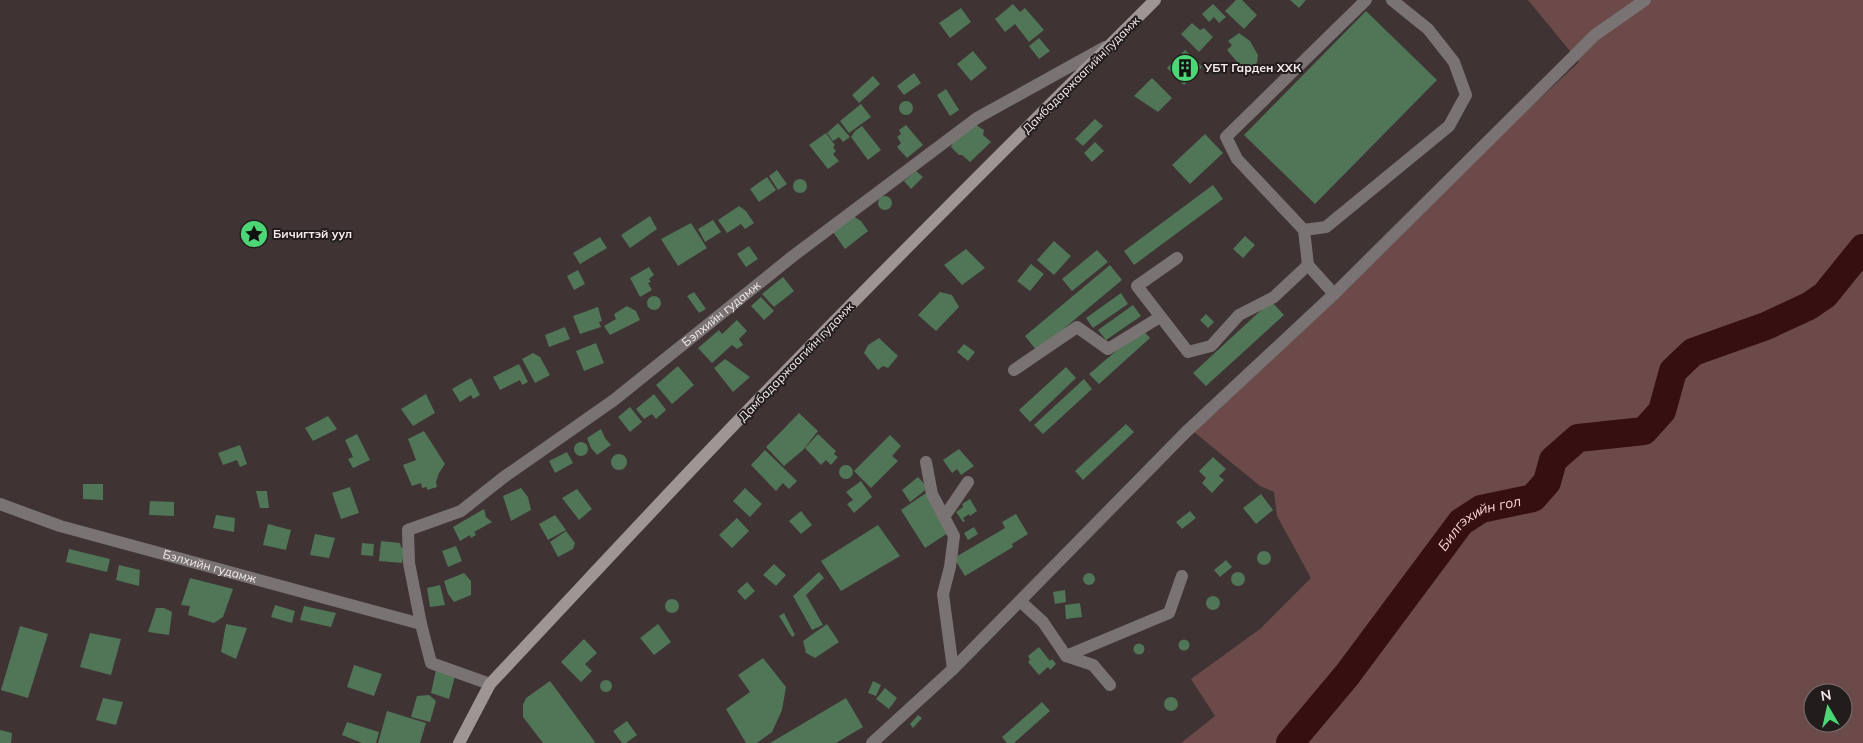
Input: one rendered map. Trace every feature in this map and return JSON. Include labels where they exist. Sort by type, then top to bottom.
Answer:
[{"type":"main road","name":"Дамбадаржаагийн гудамж","points":[[459,743],[490,684],[789,368],[1099,54],[1156,0]]},
{"type":"street","points":[[1334,294],[1308,265],[1304,230],[1237,159],[1226,137],[1366,0]]},
{"type":"street","points":[[1304,230],[1326,228],[1449,126],[1466,95],[1454,62],[1428,29],[1392,0]]},
{"type":"street","points":[[872,743],[953,669],[1021,602],[1186,432],[1334,294],[1595,35],[1645,0]]},
{"type":"street","name":"Бэлхийн гудамж","points":[[490,684],[431,663],[409,563],[408,530],[461,511],[504,477],[614,400],[793,256],[977,118],[1113,42]]},
{"type":"street","points":[[1177,258],[1137,286],[1188,352],[1211,346],[1239,315],[1274,297],[1308,265]]},
{"type":"street","points":[[1014,370],[1078,328],[1108,349],[1160,317]]},
{"type":"street","points":[[926,462],[932,494],[954,536],[950,567],[943,594],[953,669]]},
{"type":"street","points":[[944,517],[968,482]]},
{"type":"street","name":"Бэлхийн гудамж","points":[[0,504],[78,531],[421,624]]},
{"type":"street","points":[[1066,656],[1168,613],[1182,576]]},
{"type":"street","points":[[1021,602],[1043,622],[1066,656],[1093,665],[1110,685]]},
{"type":"shaded area","points":[[1528,0],[1863,0],[1863,743],[1181,743],[1215,716],[1191,679],[1260,629],[1311,578],[1277,516],[1274,492],[1260,486],[1188,427],[1579,62]]},
{"type":"building","points":[[1236,0],[1242,0],[1257,15],[1244,29],[1225,11]]},
{"type":"building","points":[[1290,0],[1306,0],[1299,8]]},
{"type":"building","points":[[1013,4],[1020,12],[1025,8],[1044,30],[1029,42],[1015,24],[1005,32],[995,19]]},
{"type":"building","points":[[1213,4],[1226,17],[1219,23],[1214,17],[1209,22],[1202,14]]},
{"type":"building","points":[[961,8],[971,22],[950,38],[939,23]]},
{"type":"building","points":[[1366,11],[1437,80],[1315,204],[1244,135]]},
{"type":"building","points":[[1192,23],[1200,30],[1204,28],[1213,37],[1199,52],[1181,34]]},
{"type":"building","points":[[1239,33],[1250,41],[1258,55],[1257,63],[1244,70],[1227,50],[1232,45],[1228,41]]},
{"type":"building","points":[[1039,38],[1050,51],[1039,59],[1029,46]]},
{"type":"building","name":"УБТ Гарден ХХК","points":[[1185,50],[1202,67],[1184,85],[1167,68]]},
{"type":"building","points":[[973,51],[987,68],[971,81],[957,64]]},
{"type":"building","points":[[914,73],[921,83],[904,95],[897,86]]},
{"type":"building","points":[[873,76],[880,84],[859,103],[852,95]]},
{"type":"building","points":[[1152,78],[1172,98],[1158,112],[1134,96]]},
{"type":"building","points":[[946,89],[959,110],[950,116],[937,95]]},
{"type":"building","points":[[903,101],[909,101],[913,108],[909,115],[903,115],[899,111],[899,105]]},
{"type":"building","points":[[861,104],[871,117],[849,133],[840,121]]},
{"type":"building","points":[[1095,119],[1103,126],[1083,146],[1075,139]]},
{"type":"building","points":[[838,123],[850,137],[843,142],[839,137],[833,141],[827,133]]},
{"type":"building","points":[[906,125],[923,145],[907,158],[897,147],[901,143],[897,137],[901,134],[899,130]]},
{"type":"building","points":[[976,125],[984,130],[983,135],[991,142],[970,162],[951,147],[954,140]]},
{"type":"building","points":[[862,126],[881,150],[868,160],[851,137]]},
{"type":"building","points":[[826,133],[835,145],[833,147],[836,151],[833,154],[839,161],[828,169],[809,145]]},
{"type":"building","points":[[1205,134],[1223,153],[1190,184],[1172,165]]},
{"type":"building","points":[[1095,142],[1104,151],[1092,162],[1084,153]]},
{"type":"building","points":[[777,170],[787,184],[778,190],[769,176]]},
{"type":"building","points":[[916,171],[923,177],[911,189],[904,181]]},
{"type":"building","points":[[767,177],[776,190],[759,202],[750,189]]},
{"type":"building","points":[[797,179],[803,179],[807,186],[803,193],[797,193],[793,189],[793,183]]},
{"type":"building","points":[[1213,185],[1223,199],[1134,265],[1124,251]]},
{"type":"building","points":[[882,196],[888,196],[892,203],[888,210],[882,210],[878,206],[878,200]]},
{"type":"building","points":[[739,206],[746,211],[754,223],[745,229],[741,224],[727,233],[718,220]]},
{"type":"building","points":[[650,216],[657,229],[630,248],[621,235]]},
{"type":"building","points":[[853,216],[861,221],[868,231],[845,249],[833,232]]},
{"type":"building","points":[[713,220],[721,232],[705,242],[698,229]]},
{"type":"building","points":[[691,223],[707,248],[678,266],[661,239]]},
{"type":"building","points":[[1245,236],[1255,245],[1243,258],[1233,249]]},
{"type":"building","points":[[600,237],[607,248],[580,264],[573,253]]},
{"type":"building","points":[[1054,241],[1071,256],[1054,275],[1037,260]]},
{"type":"building","points":[[749,246],[758,259],[746,267],[737,254]]},
{"type":"building","points":[[966,249],[985,268],[962,285],[944,265]]},
{"type":"building","points":[[1097,250],[1108,262],[1072,291],[1062,279]]},
{"type":"building","points":[[1031,264],[1044,274],[1030,291],[1017,281]]},
{"type":"building","points":[[1110,265],[1122,280],[1037,351],[1025,336]]},
{"type":"building","points":[[649,267],[654,275],[649,279],[651,282],[648,283],[652,290],[640,297],[630,278]]},
{"type":"building","points":[[578,270],[585,284],[574,290],[567,276]]},
{"type":"building","points":[[783,277],[794,291],[774,307],[762,294]]},
{"type":"building","points":[[694,292],[706,309],[699,313],[687,296]]},
{"type":"building","points":[[940,292],[952,295],[959,307],[936,331],[918,315]]},
{"type":"building","points":[[1121,293],[1128,304],[1093,328],[1086,318]]},
{"type":"building","points":[[651,296],[657,296],[661,303],[657,310],[651,310],[647,306],[647,300]]},
{"type":"building","points":[[761,297],[774,311],[764,320],[751,306]]},
{"type":"building","points":[[1271,301],[1284,315],[1206,386],[1193,373]]},
{"type":"building","points":[[1133,305],[1141,316],[1106,340],[1098,330]]},
{"type":"building","points":[[627,306],[636,311],[640,320],[610,335],[604,326],[616,319],[614,314]]},
{"type":"building","points":[[598,307],[602,321],[599,322],[601,327],[580,334],[573,316]]},
{"type":"building","points":[[1206,314],[1214,322],[1208,328],[1200,320]]},
{"type":"building","points":[[737,320],[747,331],[739,339],[743,345],[737,349],[732,345],[712,363],[698,348],[719,330],[722,334]]},
{"type":"building","points":[[565,327],[570,339],[549,347],[545,335]]},
{"type":"building","points":[[1142,329],[1150,338],[1099,384],[1089,374]]},
{"type":"building","points":[[879,338],[898,356],[888,368],[883,366],[878,370],[864,353],[868,345]]},
{"type":"building","points":[[596,343],[604,363],[584,371],[576,351]]},
{"type":"building","points":[[964,344],[975,352],[968,361],[957,352]]},
{"type":"building","points":[[533,353],[540,357],[550,375],[535,383],[522,359]]},
{"type":"building","points":[[725,359],[750,377],[733,392],[714,368]]},
{"type":"building","points":[[519,364],[528,382],[522,385],[520,380],[500,390],[493,377]]},
{"type":"building","points":[[678,366],[694,385],[672,404],[656,385]]},
{"type":"building","points":[[1066,367],[1076,378],[1030,422],[1019,410]]},
{"type":"building","points":[[471,378],[480,395],[473,399],[471,395],[460,402],[452,389]]},
{"type":"building","points":[[1084,379],[1092,389],[1043,434],[1034,425]]},
{"type":"building","points":[[426,394],[435,413],[413,426],[401,409]]},
{"type":"building","points":[[654,394],[666,410],[656,419],[652,414],[644,419],[636,409]]},
{"type":"building","points":[[630,407],[642,422],[630,432],[618,417]]},
{"type":"building","points":[[799,413],[818,431],[803,450],[784,466],[766,447]]},
{"type":"building","points":[[328,416],[337,429],[313,441],[305,428]]},
{"type":"building","points":[[1126,424],[1134,432],[1083,480],[1075,471]]},
{"type":"building","points":[[601,429],[611,445],[597,455],[591,448],[587,438]]},
{"type":"building","points":[[424,431],[445,464],[439,473],[436,482],[437,487],[427,490],[427,487],[422,488],[421,483],[412,486],[403,465],[416,460],[408,439]]},
{"type":"building","points":[[357,434],[370,460],[353,468],[348,459],[353,457],[345,440]]},
{"type":"building","points":[[818,434],[836,451],[834,454],[838,457],[831,465],[826,460],[821,465],[805,448]]},
{"type":"building","points":[[890,435],[901,446],[892,456],[898,461],[871,488],[854,471]]},
{"type":"building","points":[[581,442],[586,444],[588,449],[586,454],[581,456],[576,454],[574,449],[576,444]]},
{"type":"building","points":[[240,445],[247,464],[240,467],[237,460],[223,465],[218,453]]},
{"type":"building","points":[[959,449],[974,466],[961,475],[957,469],[952,473],[943,460]]},
{"type":"building","points":[[765,450],[797,481],[789,489],[783,483],[776,491],[751,465]]},
{"type":"building","points":[[567,452],[573,463],[555,473],[549,461]]},
{"type":"building","points":[[616,454],[622,454],[627,459],[625,468],[616,470],[611,465],[611,459]]},
{"type":"building","points":[[1213,457],[1226,469],[1219,476],[1224,480],[1212,493],[1202,483],[1206,478],[1199,471]]},
{"type":"building","points":[[843,465],[849,465],[853,472],[849,479],[843,479],[839,475],[839,469]]},
{"type":"building","points":[[918,477],[928,488],[910,502],[902,490]]},
{"type":"building","points":[[861,481],[872,497],[854,513],[847,504],[853,500],[846,492]]},
{"type":"building","points":[[83,484],[103,484],[103,500],[83,499]]},
{"type":"building","points":[[350,487],[359,513],[341,519],[332,493]]},
{"type":"building","points":[[521,488],[528,497],[531,510],[511,521],[503,496]]},
{"type":"building","points":[[745,488],[762,504],[750,517],[733,501]]},
{"type":"building","points":[[577,489],[592,509],[579,520],[562,498]]},
{"type":"building","points":[[256,491],[267,491],[269,508],[260,508]]},
{"type":"building","points":[[926,493],[951,531],[925,548],[901,510]]},
{"type":"building","points":[[1261,494],[1273,510],[1256,524],[1243,508]]},
{"type":"building","points":[[970,499],[977,511],[963,518],[965,521],[963,522],[956,512],[963,507],[962,504]]},
{"type":"building","points":[[150,501],[174,502],[174,516],[149,515]]},
{"type":"building","points":[[484,509],[486,517],[492,522],[474,532],[476,535],[471,538],[470,535],[460,541],[453,527]]},
{"type":"building","points":[[801,511],[812,525],[801,534],[789,521]]},
{"type":"building","points":[[1190,511],[1196,518],[1182,529],[1176,522]]},
{"type":"building","points":[[1016,514],[1028,534],[1012,544],[1013,547],[965,576],[954,558],[1005,528],[1002,522]]},
{"type":"building","points":[[216,515],[235,518],[234,532],[213,528]]},
{"type":"building","points":[[555,515],[566,530],[548,540],[539,524]]},
{"type":"building","points":[[737,518],[749,531],[732,548],[719,535]]},
{"type":"building","points":[[268,524],[291,530],[286,550],[263,545]]},
{"type":"building","points":[[878,525],[900,556],[841,591],[821,561]]},
{"type":"building","points":[[974,527],[978,534],[968,540],[964,533]]},
{"type":"building","points":[[566,531],[575,543],[573,549],[558,557],[550,542]]},
{"type":"building","points":[[315,534],[335,538],[329,558],[310,555]]},
{"type":"building","points":[[381,541],[400,543],[404,549],[402,563],[379,561]]},
{"type":"building","points":[[362,543],[374,544],[373,556],[361,555]]},
{"type":"building","points":[[456,546],[462,561],[448,567],[442,551]]},
{"type":"building","points":[[69,549],[110,559],[107,572],[66,562]]},
{"type":"building","points":[[1261,551],[1267,551],[1271,558],[1267,565],[1261,565],[1257,561],[1257,555]]},
{"type":"building","points":[[1226,560],[1232,567],[1220,577],[1214,570]]},
{"type":"building","points":[[774,564],[786,575],[776,586],[763,575]]},
{"type":"building","points":[[119,565],[140,570],[139,586],[116,580]]},
{"type":"building","points":[[819,572],[824,578],[806,595],[823,625],[812,630],[793,596]]},
{"type":"building","points":[[1235,572],[1241,572],[1245,579],[1241,586],[1235,586],[1231,582],[1231,576]]},
{"type":"building","points":[[464,573],[471,581],[471,595],[454,602],[448,594],[444,581]]},
{"type":"building","points":[[1091,573],[1094,574],[1094,584],[1087,585],[1084,584],[1083,577],[1084,574]]},
{"type":"building","points":[[190,578],[233,589],[223,617],[214,623],[188,615],[190,606],[181,605]]},
{"type":"building","points":[[747,582],[755,591],[745,600],[737,591]]},
{"type":"building","points":[[440,585],[445,605],[430,607],[427,588]]},
{"type":"building","points":[[1065,590],[1066,602],[1055,604],[1053,592]]},
{"type":"building","points":[[1210,596],[1216,596],[1220,603],[1216,610],[1210,610],[1206,606],[1206,600]]},
{"type":"building","points":[[669,599],[675,599],[679,606],[675,613],[669,613],[665,609],[665,603]]},
{"type":"building","points":[[1080,603],[1082,617],[1066,619],[1065,605]]},
{"type":"building","points":[[275,605],[295,611],[292,623],[271,617]]},
{"type":"building","points":[[304,606],[336,613],[331,627],[300,620]]},
{"type":"building","points":[[156,608],[164,608],[172,612],[169,635],[148,632]]},
{"type":"building","points":[[784,613],[795,635],[792,637],[779,616]]},
{"type":"building","points":[[226,624],[247,628],[236,659],[221,652]]},
{"type":"building","points":[[658,624],[671,642],[654,655],[640,638]]},
{"type":"building","points":[[827,624],[839,642],[815,658],[806,653],[803,641]]},
{"type":"building","points":[[20,626],[48,634],[28,698],[1,690]]},
{"type":"building","points":[[90,633],[121,639],[111,675],[80,667]]},
{"type":"building","points":[[584,639],[597,653],[585,664],[592,671],[581,682],[561,662]]},
{"type":"building","points":[[1182,640],[1186,640],[1189,645],[1188,649],[1182,650],[1179,647],[1179,643]]},
{"type":"building","points":[[1139,643],[1145,649],[1139,655],[1133,649]]},
{"type":"building","points":[[1039,647],[1050,661],[1052,659],[1056,664],[1050,670],[1048,667],[1039,675],[1028,662],[1030,660],[1028,656]]},
{"type":"building","points":[[763,658],[786,687],[782,710],[772,732],[757,743],[746,743],[726,709],[750,692],[738,675]]},
{"type":"building","points":[[354,665],[382,674],[374,696],[347,687]]},
{"type":"building","points":[[436,670],[455,676],[449,699],[431,693]]},
{"type":"building","points":[[604,680],[608,680],[612,686],[608,692],[604,692],[600,688],[600,684]]},
{"type":"building","points":[[550,681],[594,743],[543,743],[523,717],[523,705],[526,698]]},
{"type":"building","points":[[873,681],[881,685],[876,696],[868,693]]},
{"type":"building","points":[[885,688],[897,698],[889,709],[876,699]]},
{"type":"building","points":[[429,695],[436,701],[430,722],[411,717],[417,696]]},
{"type":"building","points":[[1168,697],[1174,697],[1178,704],[1174,711],[1168,711],[1164,707],[1164,701]]},
{"type":"building","points":[[103,698],[123,702],[116,725],[96,720]]},
{"type":"building","points":[[846,698],[863,727],[836,743],[770,743]]},
{"type":"building","points":[[1042,702],[1050,711],[1014,743],[1007,743],[1002,737]]},
{"type":"building","points":[[387,711],[426,723],[420,743],[378,743]]},
{"type":"building","points":[[918,715],[922,718],[913,728],[910,724]]},
{"type":"building","points":[[627,721],[637,735],[626,743],[622,743],[613,731]]},
{"type":"building","points":[[347,722],[379,732],[376,743],[362,743],[342,735]]},
{"type":"building","points":[[0,730],[12,733],[11,743],[0,743]]},
{"type":"waterway","name":"Билгэхийн гол","points":[[1290,743],[1347,675],[1461,522],[1481,509],[1533,498],[1547,482],[1553,460],[1578,438],[1644,431],[1662,411],[1673,371],[1693,352],[1766,326],[1809,306],[1825,295],[1863,248]]},
{"type":"place","name":"УБТ Гарден ХХК","points":[[1185,68]]},
{"type":"place","name":"Бичигтэй уул","points":[[254,234]]}]
